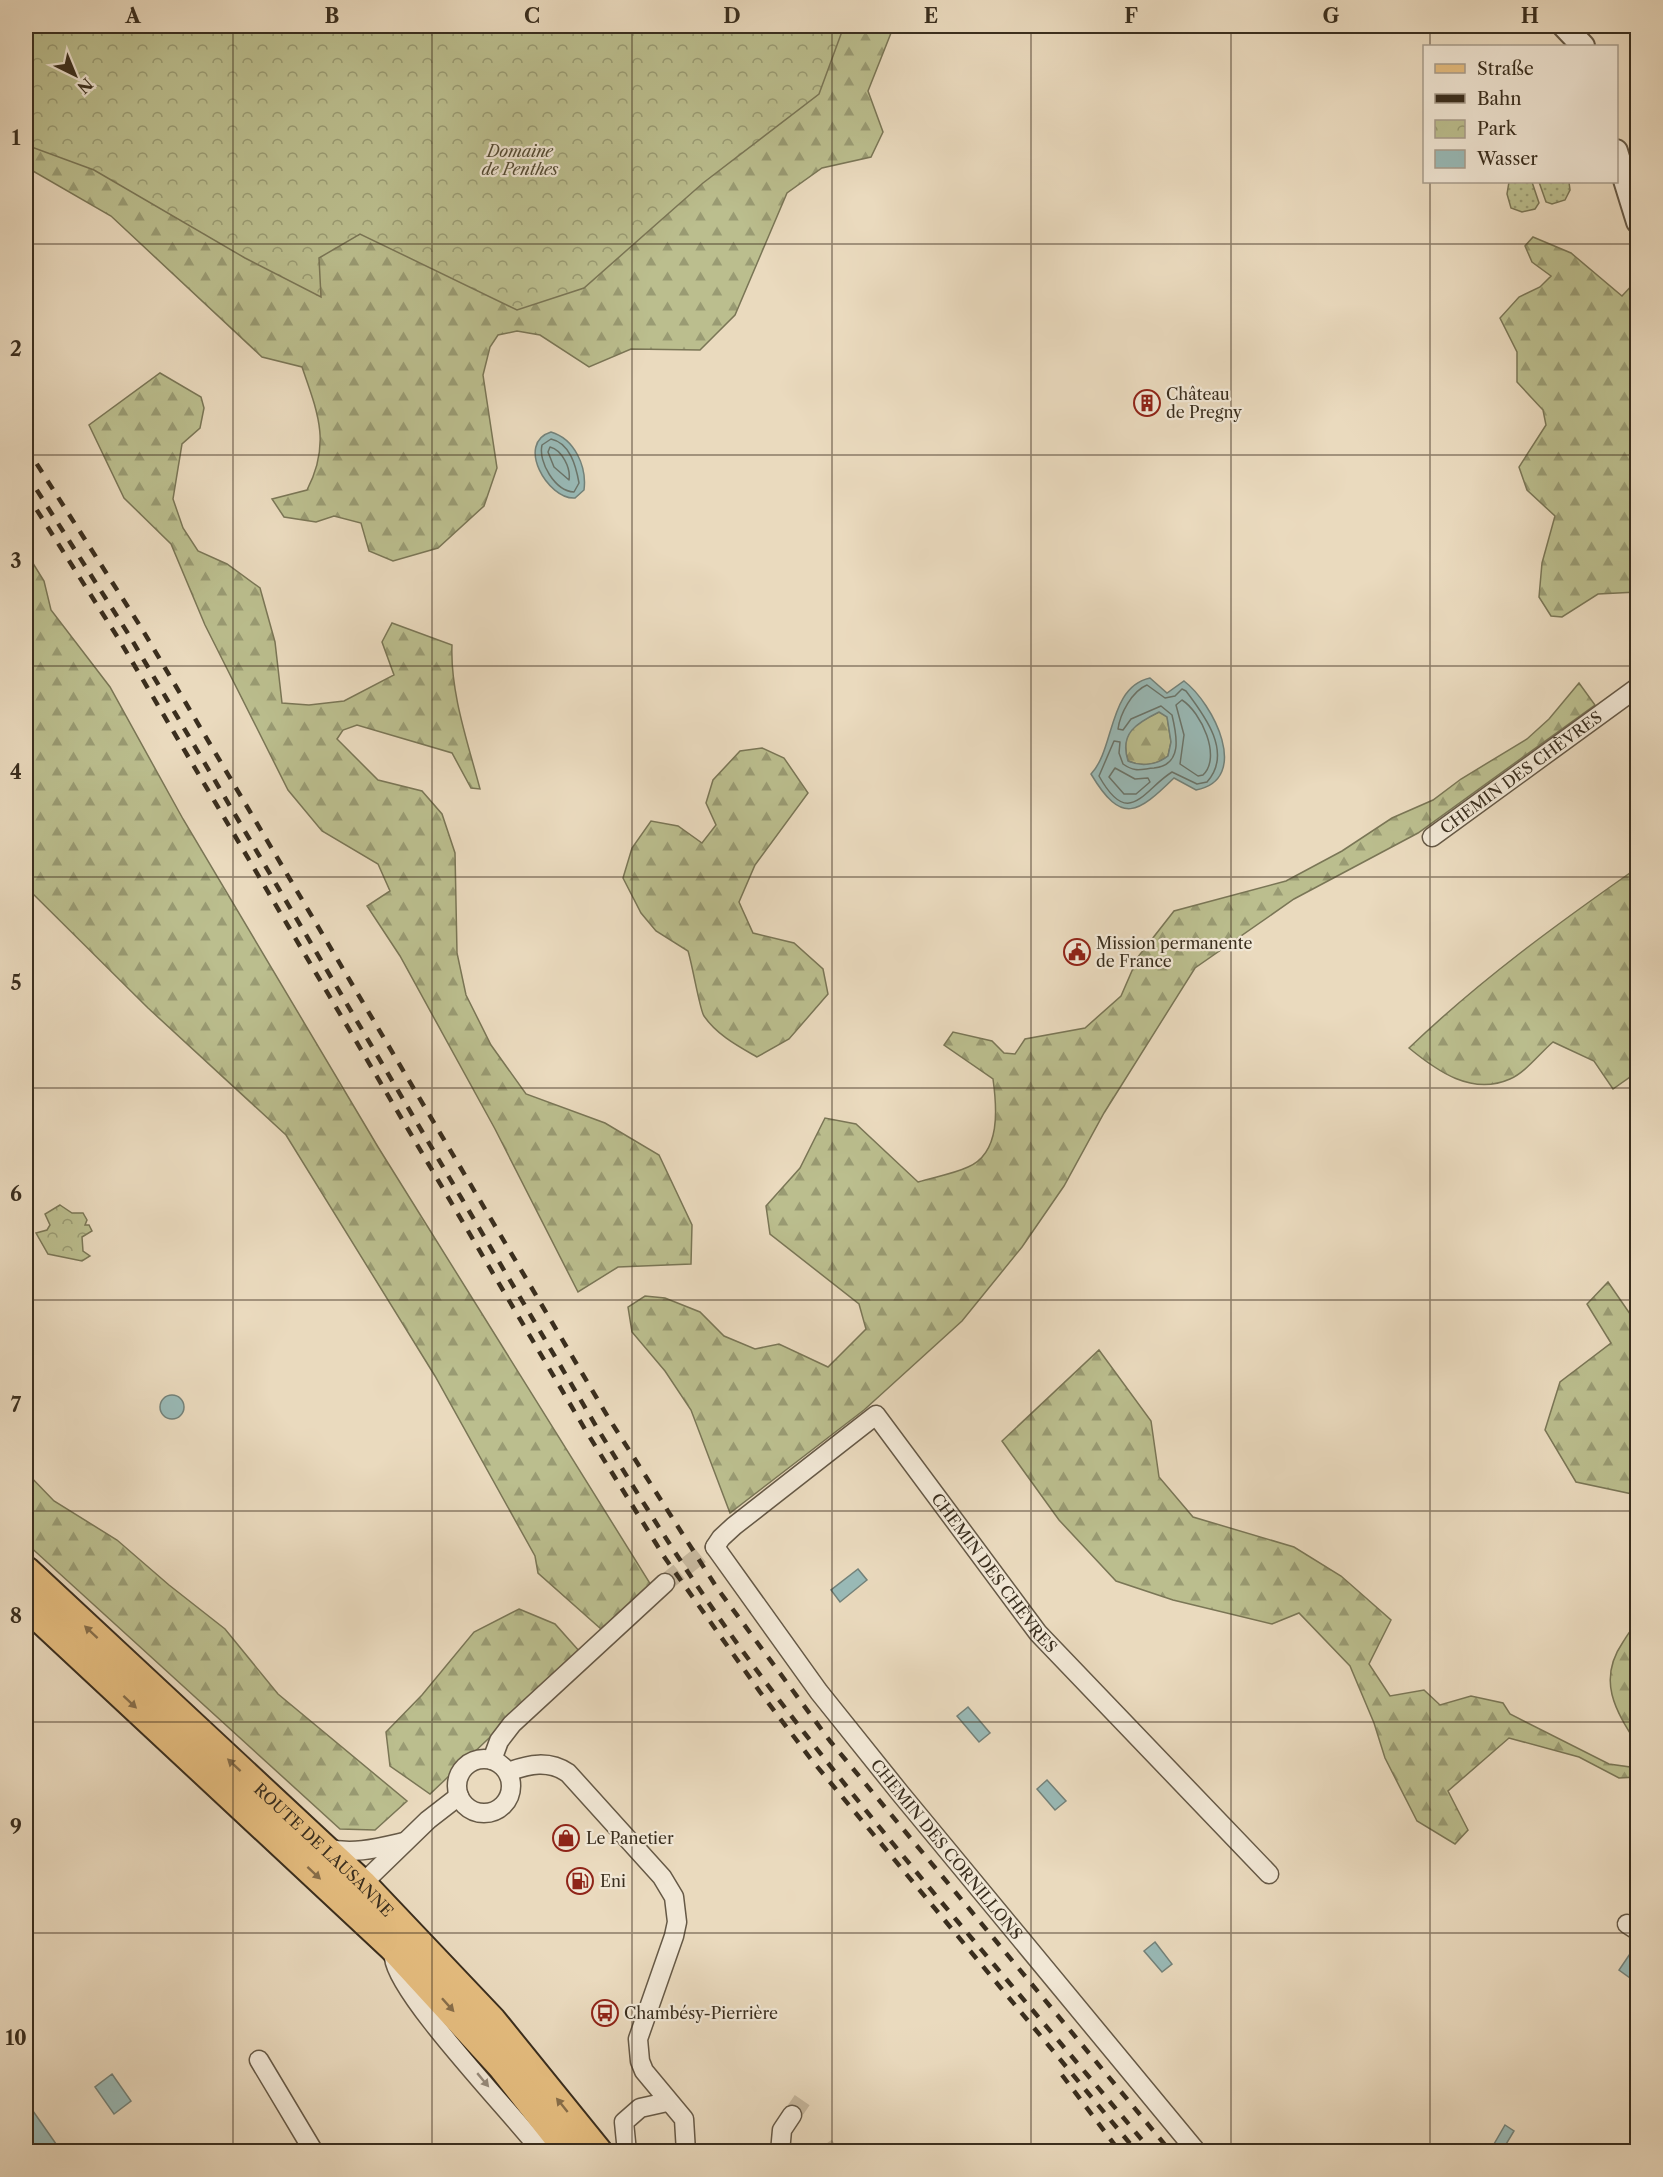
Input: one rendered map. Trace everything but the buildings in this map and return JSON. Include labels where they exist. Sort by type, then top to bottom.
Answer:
[{"type":"main road","name":"ROUTE DE LAUSANNE","points":[[26,1571],[323,1848],[393,1947],[502,2066],[570,2151]]},
{"type":"main road","name":"ROUTE DE LAUSANNE","points":[[26,1605],[354,1893],[485,2013],[598,2151]]},
{"type":"street","points":[[1567,26],[1582,45]]},
{"type":"street","points":[[1618,153],[1638,222]]},
{"type":"street","name":"CHEMIN DES CHÈVRES","points":[[1432,837],[1638,687]]},
{"type":"street","name":"CHEMIN DES CHÈVRES","points":[[710,1550],[734,1526],[876,1415],[1038,1633],[1269,1874]]},
{"type":"street","name":"CHEMIN DES CORNILLONS","points":[[710,1550],[892,1784],[1197,2151]]},
{"type":"street","points":[[492,1760],[499,1741],[512,1724],[665,1583]]},
{"type":"street","points":[[483,1759],[492,1760],[508,1772],[511,1790],[507,1799],[496,1810],[474,1811],[459,1796],[458,1779],[468,1765],[483,1759]]},
{"type":"street","points":[[508,1772],[539,1764],[551,1764],[568,1773],[662,1876],[674,1897],[677,1922],[674,1936],[638,2039],[640,2061],[644,2071],[667,2102],[684,2119],[687,2135],[686,2151]]},
{"type":"street","points":[[354,1893],[404,1842],[459,1796]]},
{"type":"street","points":[[323,1848],[363,1851],[404,1842]]},
{"type":"street","points":[[393,1947],[395,1967],[420,2006],[542,2151]]},
{"type":"street","points":[[259,2060],[314,2151]]},
{"type":"street","points":[[627,2151],[624,2122],[640,2108],[667,2102]]},
{"type":"street","points":[[780,2151],[782,2130],[792,2115]]},
{"type":"green space","name":"Domaine de Penthes","points":[[26,26],[844,26],[819,94],[703,183],[584,288],[517,310],[360,234],[319,258],[321,297],[245,258],[94,170],[26,145]]},
{"type":"green space","points":[[788,26],[902,26],[891,33],[868,91],[883,132],[871,157],[822,168],[787,193],[735,315],[700,350],[631,349],[589,367],[540,335],[517,331],[498,335],[490,347],[483,375],[497,468],[484,506],[438,548],[393,561],[369,551],[361,523],[334,516],[316,522],[284,517],[272,499],[307,490],[319,458],[317,414],[302,367],[262,357],[111,216],[26,167],[26,72]]},
{"type":"green space","points":[[1509,183],[1532,183],[1539,203],[1535,209],[1522,212],[1511,208],[1507,194]]},
{"type":"green space","points":[[1539,183],[1569,183],[1570,190],[1565,200],[1552,204],[1546,202]]},
{"type":"green space","points":[[1533,237],[1571,253],[1622,296],[1637,280],[1637,592],[1598,594],[1562,617],[1551,616],[1539,597],[1542,563],[1555,516],[1527,490],[1519,467],[1546,425],[1543,410],[1517,382],[1517,352],[1500,318],[1519,297],[1540,287],[1551,276],[1532,262],[1525,246]]},
{"type":"green space","points":[[160,373],[201,397],[204,408],[200,428],[182,444],[173,499],[183,528],[198,551],[227,564],[260,588],[275,642],[282,703],[309,705],[344,701],[394,675],[382,642],[392,623],[452,645],[457,699],[480,789],[471,788],[452,753],[357,725],[343,730],[337,739],[378,780],[422,791],[442,814],[455,853],[457,953],[466,995],[491,1045],[526,1094],[605,1123],[659,1155],[692,1225],[691,1264],[618,1267],[578,1292],[495,1129],[400,956],[367,906],[390,891],[378,864],[322,831],[288,790],[205,625],[171,544],[124,498],[89,425]]},
{"type":"green space","points":[[26,552],[44,581],[51,610],[110,687],[183,819],[378,1147],[651,1585],[601,1629],[538,1573],[535,1556],[435,1376],[286,1135],[148,1008],[26,887]]},
{"type":"green space","points":[[1579,683],[1595,705],[1418,833],[1294,899],[1195,968],[1104,1113],[1064,1186],[1022,1247],[962,1321],[864,1410],[730,1513],[691,1410],[665,1371],[632,1332],[628,1307],[645,1296],[665,1298],[700,1312],[724,1336],[755,1349],[779,1344],[828,1367],[866,1329],[859,1304],[770,1234],[766,1206],[800,1168],[825,1118],[856,1124],[918,1182],[968,1167],[979,1160],[991,1141],[996,1116],[993,1079],[944,1045],[953,1032],[992,1041],[1004,1053],[1015,1054],[1025,1039],[1085,1028],[1121,996],[1138,957],[1174,911],[1286,881],[1342,851],[1392,818],[1433,800],[1461,779],[1527,739],[1549,719]]},
{"type":"green space","points":[[1159,712],[1167,716],[1171,742],[1168,756],[1149,764],[1128,761],[1126,742],[1131,729]]},
{"type":"green space","points":[[762,748],[784,758],[808,793],[755,865],[739,902],[753,933],[794,943],[823,969],[828,994],[789,1039],[757,1057],[735,1044],[709,1023],[700,1005],[688,951],[656,931],[641,913],[623,878],[632,848],[651,821],[678,826],[702,843],[716,825],[706,803],[713,780],[740,751]]},
{"type":"green space","points":[[1637,868],[1637,1072],[1613,1089],[1594,1061],[1553,1042],[1516,1076],[1482,1085],[1456,1079],[1431,1065],[1409,1048],[1463,999],[1520,954]]},
{"type":"green space","points":[[60,1205],[72,1213],[83,1213],[87,1220],[85,1225],[89,1225],[92,1231],[82,1237],[83,1251],[90,1256],[82,1261],[48,1254],[36,1233],[47,1230],[50,1225],[45,1214]]},
{"type":"green space","points":[[1608,1282],[1637,1324],[1637,1495],[1576,1482],[1545,1430],[1560,1382],[1611,1343],[1587,1304]]},
{"type":"green space","points":[[1099,1350],[1151,1421],[1159,1477],[1193,1517],[1294,1547],[1341,1576],[1391,1620],[1369,1664],[1390,1696],[1424,1690],[1440,1705],[1471,1696],[1503,1703],[1510,1714],[1609,1764],[1637,1768],[1637,1777],[1619,1778],[1579,1757],[1509,1738],[1448,1791],[1468,1830],[1455,1844],[1417,1821],[1385,1758],[1374,1723],[1350,1666],[1299,1613],[1272,1624],[1173,1600],[1116,1581],[1059,1520],[1002,1441]]},
{"type":"green space","points":[[26,1472],[54,1501],[117,1540],[225,1629],[278,1694],[407,1801],[375,1830],[340,1829],[26,1543]]},
{"type":"green space","points":[[519,1609],[555,1624],[580,1652],[430,1794],[390,1766],[386,1732],[422,1695],[474,1632]]},
{"type":"green space","points":[[1637,1624],[1637,1744],[1616,1707],[1610,1682],[1615,1656],[1629,1632]]},
{"type":"water","points":[[551,432],[573,447],[581,463],[584,490],[575,498],[565,496],[555,490],[539,470],[536,447],[541,438]]},
{"type":"water","points":[[1150,678],[1167,693],[1184,681],[1206,706],[1222,740],[1224,756],[1222,771],[1213,783],[1196,790],[1174,778],[1150,799],[1131,809],[1121,807],[1102,791],[1091,774],[1099,763],[1119,706],[1126,693],[1136,684]],"holes":[[[1159,712],[1167,717],[1171,742],[1168,756],[1149,764],[1128,761],[1126,743],[1132,730]]]},
{"type":"water","points":[[172,1395],[180,1399],[184,1407],[180,1415],[172,1419],[164,1415],[160,1407],[164,1399]]},
{"type":"water","points":[[858,1569],[867,1580],[840,1602],[831,1590]]},
{"type":"water","points":[[968,1707],[990,1733],[979,1742],[957,1716]]},
{"type":"water","points":[[1047,1780],[1066,1801],[1055,1810],[1037,1789]]},
{"type":"water","points":[[1155,1942],[1172,1964],[1162,1972],[1144,1951]]},
{"type":"water","points":[[1634,1948],[1637,1951],[1637,1966],[1630,1978],[1619,1970]]},
{"type":"water","points":[[112,2074],[131,2101],[114,2114],[95,2087]]},
{"type":"water","points":[[26,2101],[61,2151],[26,2151]]},
{"type":"water","points":[[1505,2125],[1514,2131],[1502,2151],[1490,2151]]},
{"type":"tunnel","points":[[665,1583],[704,1552]]},
{"type":"tunnel","points":[[792,2115],[803,2099]]},
{"type":"tunnel","points":[[830,2152],[837,2147]]},
{"type":"railway","points":[[26,447],[142,629],[608,1417],[717,1588],[830,1741],[1171,2152]]},
{"type":"railway","points":[[26,473],[129,635],[596,1426],[705,1598],[842,1781],[944,1906],[1152,2152]]},
{"type":"railway","points":[[26,493],[120,641],[586,1431],[665,1558],[810,1758],[1137,2152]]},
{"type":"railway","points":[[1062,2075],[1120,2152]]},
{"type":"place","name":"Château de Pregny","points":[[1147,403]]},
{"type":"place","name":"Mission permanente de France","points":[[1077,952]]},
{"type":"place","name":"Le Panetier","points":[[566,1838]]},
{"type":"place","name":"Eni","points":[[580,1881]]},
{"type":"place","name":"Chambésy-Pierrière","points":[[605,2013]]}]
